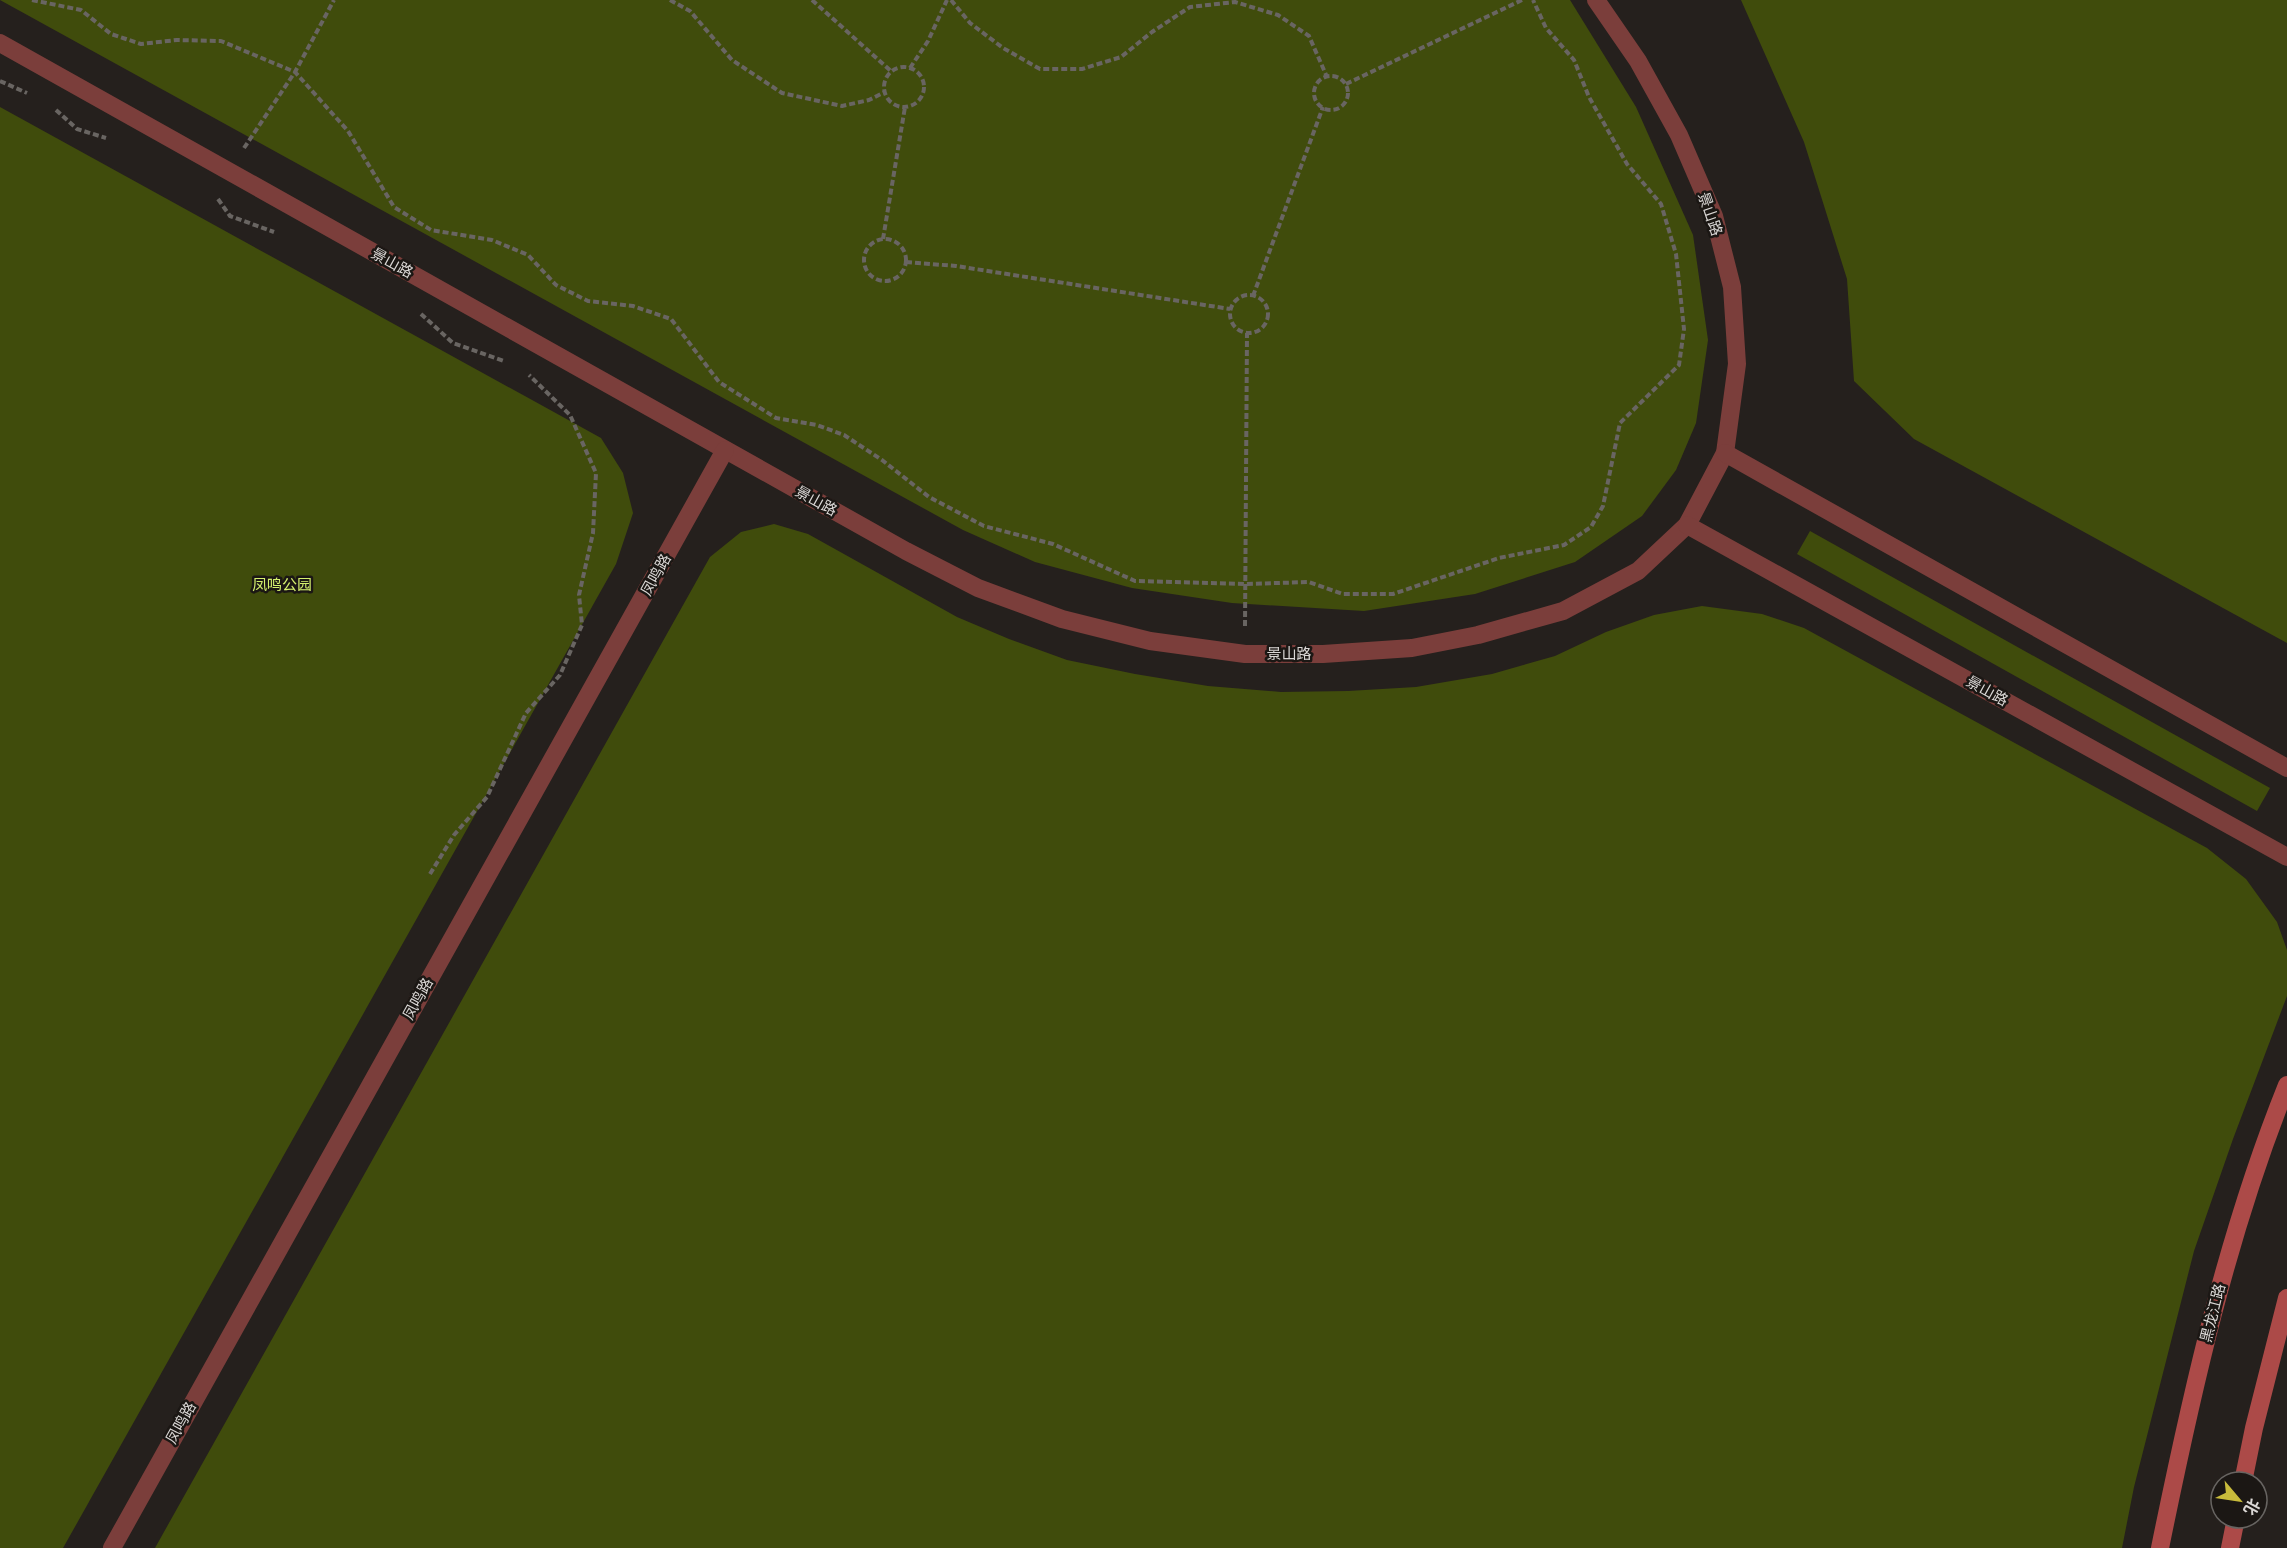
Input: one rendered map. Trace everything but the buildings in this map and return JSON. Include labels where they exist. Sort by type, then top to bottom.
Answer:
[{"type":"main road","name":"黑龙江路","points":[[2160,1548],[2186,1423],[2220,1284],[2264,1142],[2287,1085]]},
{"type":"main road","points":[[2245,1470],[2287,1298]]},
{"type":"main road","points":[[2230,1548],[2234,1530]]},
{"type":"street","name":"景山路","points":[[0,43],[906,551],[978,588],[1062,619],[1150,641],[1245,654],[1323,654],[1412,648],[1478,635],[1563,611],[1638,571],[1687,525],[1725,453],[1737,364],[1732,286],[1714,216],[1679,135],[1638,61],[1596,0]]},
{"type":"street","name":"凤鸣路","points":[[112,1548],[725,450]]},
{"type":"street","points":[[1725,453],[2287,768]]},
{"type":"street","name":"景山路","points":[[1687,525],[2287,857]]},
{"type":"path","points":[[32,0],[81,10],[111,34],[141,44],[177,40],[221,41],[295,72],[348,130],[394,207],[430,230],[492,240],[528,255],[556,285],[588,301],[633,306],[671,319],[719,382],[776,418],[818,425],[844,435],[882,460],[929,497],[984,526],[1053,544],[1135,580],[1246,584],[1309,582],[1343,594],[1393,594],[1500,558],[1564,545],[1591,526],[1603,506],[1620,423],[1679,365],[1684,328],[1676,254],[1662,204],[1627,164],[1588,97],[1574,60],[1546,28],[1533,0]]},
{"type":"path","points":[[228,171],[295,72],[334,0]]},
{"type":"path","points":[[670,0],[690,11],[732,60],[782,93],[842,106],[869,100],[885,92]]},
{"type":"path","points":[[812,0],[892,72]]},
{"type":"path","points":[[910,68],[928,41],[949,0],[970,23],[1003,48],[1040,69],[1082,69],[1121,57],[1152,32],[1190,7],[1235,2],[1278,15],[1309,36],[1328,77]]},
{"type":"path","points":[[1346,84],[1522,0]]},
{"type":"path","points":[[903,67],[910,68],[921,77],[924,90],[918,102],[905,107],[892,104],[885,92],[887,77],[903,67]]},
{"type":"path","points":[[1328,77],[1340,78],[1346,84],[1348,95],[1343,106],[1332,111],[1316,101],[1315,88],[1322,78],[1328,77]]},
{"type":"path","points":[[0,81],[29,94]]},
{"type":"path","points":[[883,239],[905,107]]},
{"type":"path","points":[[1253,296],[1323,107]]},
{"type":"path","points":[[54,108],[77,129],[111,139]]},
{"type":"path","points":[[216,197],[230,216],[279,234]]},
{"type":"path","points":[[883,239],[890,239],[902,248],[906,262],[900,275],[891,281],[877,280],[870,276],[864,266],[868,247],[875,241],[883,239]]},
{"type":"path","points":[[906,262],[956,266],[1230,309]]},
{"type":"path","points":[[1253,296],[1263,301],[1268,315],[1263,327],[1253,333],[1247,333],[1234,327],[1231,322],[1230,309],[1240,297],[1253,296]]},
{"type":"path","points":[[412,308],[453,343],[491,355],[509,364]]},
{"type":"path","points":[[1245,654],[1247,333]]},
{"type":"path","points":[[430,874],[454,835],[487,798],[526,712],[560,675],[582,625],[579,595],[593,533],[596,473],[570,415],[526,372]]},
{"type":"green space","points":[[0,0],[1570,0],[1636,107],[1693,235],[1708,340],[1696,423],[1676,470],[1642,516],[1575,562],[1475,594],[1364,611],[1232,603],[1132,588],[1035,562],[963,530]]},
{"type":"green space","points":[[1741,0],[2287,0],[2287,643],[1914,439],[1854,381],[1847,279],[1804,142]]},
{"type":"green space","name":"凤鸣公园","points":[[0,107],[601,438],[623,473],[633,513],[616,564],[63,1548],[0,1548]]},
{"type":"green space","points":[[774,524],[808,534],[957,617],[1009,639],[1067,660],[1208,686],[1281,692],[1416,687],[1492,674],[1555,656],[1606,632],[1654,615],[1702,606],[1762,614],[1804,628],[2207,848],[2246,879],[2277,922],[2287,950],[2287,996],[2194,1251],[2134,1487],[2122,1548],[155,1548],[710,557],[741,532]]},
{"type":"green space","points":[[1810,531],[2270,788],[2257,811],[1797,554]]}]
